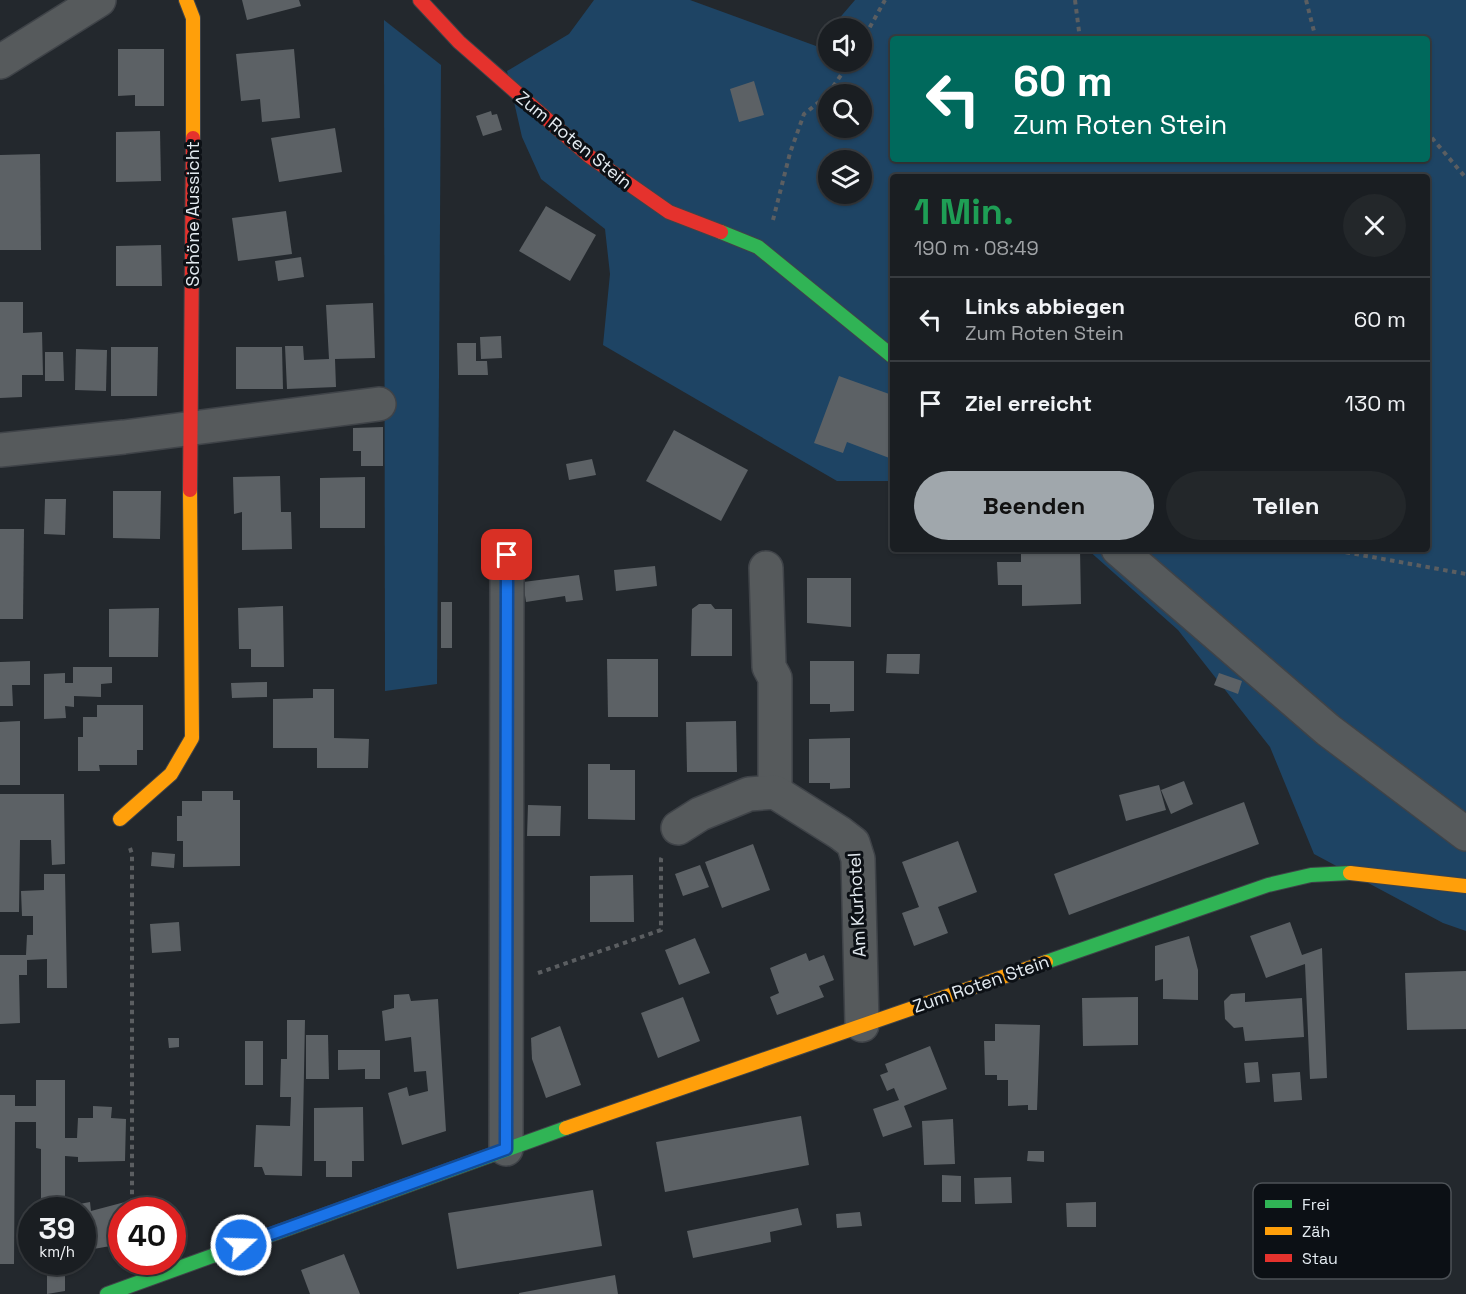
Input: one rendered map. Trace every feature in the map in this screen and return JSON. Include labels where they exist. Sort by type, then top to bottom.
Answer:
[{"type":"street","points":[[0,62],[99,0]]},
{"type":"street","name":"Schöne Aussicht","points":[[120,819],[176,771],[192,738],[190,429],[194,49],[193,18],[186,0]]},
{"type":"street","name":"Zum Roten Stein","points":[[420,0],[459,42],[589,156],[628,186],[669,212],[758,247],[890,354]]},
{"type":"street","points":[[0,450],[190,429],[379,404]]},
{"type":"street","points":[[1121,552],[1328,730],[1466,834]]},
{"type":"street","points":[[506,1149],[507,555]]},
{"type":"street","points":[[678,828],[700,814],[749,794],[775,792],[775,678],[769,667],[766,568]]},
{"type":"street","name":"Am Kurhotel","points":[[775,792],[853,843],[858,859],[862,1025]]},
{"type":"street","name":"Zum Roten Stein","points":[[107,1294],[506,1149],[1268,885],[1311,875],[1357,873],[1466,886]]},
{"type":"path","points":[[872,23],[885,0]]},
{"type":"path","points":[[1075,0],[1080,36]]},
{"type":"path","points":[[1306,0],[1315,36]]},
{"type":"path","points":[[758,247],[773,219],[790,153],[804,114],[818,103]]},
{"type":"path","points":[[1430,136],[1466,178]]},
{"type":"path","points":[[1345,552],[1466,574]]},
{"type":"path","points":[[120,819],[132,854],[132,1197]]},
{"type":"path","points":[[508,984],[661,930],[661,859],[678,828]]},
{"type":"shaded area","points":[[594,0],[690,0],[816,46],[818,44],[818,72],[872,72],[872,18],[840,18],[855,0],[1466,0],[1466,931],[1443,923],[1314,854],[1270,747],[1178,630],[1090,552],[1430,552],[1430,174],[890,174],[890,481],[837,481],[603,345],[610,274],[605,229],[541,179],[522,137],[507,71],[569,34]]},
{"type":"shaded area","points":[[384,20],[441,65],[437,684],[385,691]]},
{"type":"building","points":[[242,0],[299,0],[301,6],[247,20]]},
{"type":"building","points":[[118,49],[164,49],[164,106],[135,106],[135,95],[118,96]]},
{"type":"building","points":[[294,49],[300,118],[262,122],[260,99],[241,101],[236,54]]},
{"type":"building","points":[[754,81],[764,115],[739,122],[730,89]]},
{"type":"building","points":[[491,111],[492,115],[497,114],[502,130],[483,136],[476,116]]},
{"type":"building","points":[[335,128],[342,172],[279,182],[271,138]]},
{"type":"building","points":[[160,131],[161,181],[116,182],[116,132]]},
{"type":"building","points":[[40,154],[41,250],[0,250],[0,155]]},
{"type":"building","points":[[546,206],[596,235],[570,281],[519,251]]},
{"type":"building","points":[[286,211],[292,254],[238,261],[232,218]]},
{"type":"building","points":[[161,245],[162,286],[116,286],[116,246]]},
{"type":"building","points":[[301,257],[304,277],[278,281],[275,261]]},
{"type":"building","points":[[0,302],[23,302],[23,333],[42,332],[43,375],[22,375],[22,397],[0,398]]},
{"type":"building","points":[[373,303],[375,358],[335,359],[336,387],[287,389],[285,346],[303,346],[304,360],[329,359],[326,305]]},
{"type":"building","points":[[501,336],[502,358],[481,359],[480,337]]},
{"type":"building","points":[[457,343],[476,343],[476,361],[487,361],[488,375],[458,375]]},
{"type":"building","points":[[111,347],[158,347],[157,396],[111,396]]},
{"type":"building","points":[[236,347],[282,347],[283,389],[236,389]]},
{"type":"building","points":[[76,349],[107,350],[106,391],[75,390]]},
{"type":"building","points":[[45,352],[63,352],[64,381],[45,381]]},
{"type":"building","points":[[839,376],[890,394],[890,458],[847,442],[843,453],[814,443]]},
{"type":"building","points":[[383,427],[383,466],[361,466],[361,451],[353,451],[353,428]]},
{"type":"building","points":[[674,430],[748,470],[721,521],[646,481]]},
{"type":"building","points":[[592,459],[596,475],[569,480],[566,464]]},
{"type":"building","points":[[280,476],[281,512],[291,512],[292,549],[242,550],[242,512],[234,514],[233,477]]},
{"type":"building","points":[[365,477],[365,528],[320,528],[320,478]]},
{"type":"building","points":[[113,491],[161,491],[160,539],[113,538]]},
{"type":"building","points":[[45,499],[66,499],[65,535],[44,534]]},
{"type":"building","points":[[0,529],[24,529],[23,619],[0,619]]},
{"type":"building","points":[[1021,552],[1080,552],[1081,604],[1022,606],[1022,585],[998,585],[997,562],[1021,562]]},
{"type":"building","points":[[655,566],[657,586],[616,591],[614,570]]},
{"type":"building","points":[[579,575],[583,600],[566,602],[565,596],[526,602],[523,582]]},
{"type":"building","points":[[807,578],[851,578],[851,627],[807,623]]},
{"type":"building","points":[[441,602],[452,602],[452,648],[441,648]]},
{"type":"building","points":[[699,604],[711,604],[715,609],[732,609],[732,656],[691,656],[692,609]]},
{"type":"building","points":[[283,606],[284,667],[251,667],[251,649],[239,649],[238,608]]},
{"type":"building","points":[[159,608],[158,657],[109,657],[109,609]]},
{"type":"building","points":[[887,654],[920,654],[919,674],[886,673]]},
{"type":"building","points":[[607,659],[658,659],[658,717],[608,717]]},
{"type":"building","points":[[30,661],[30,685],[12,685],[13,706],[0,706],[0,662]]},
{"type":"building","points":[[810,661],[854,661],[854,711],[830,712],[830,704],[810,704]]},
{"type":"building","points":[[73,667],[112,667],[112,683],[101,684],[101,697],[74,696],[74,707],[65,706],[66,718],[44,719],[44,674],[65,673],[65,683],[73,683]]},
{"type":"building","points":[[1219,673],[1242,681],[1238,694],[1214,685]]},
{"type":"building","points":[[267,682],[267,697],[232,698],[231,683]]},
{"type":"building","points":[[313,689],[334,689],[334,738],[369,739],[368,768],[317,768],[317,748],[273,748],[273,699],[313,698]]},
{"type":"building","points":[[97,705],[143,705],[143,750],[137,750],[137,765],[99,765],[100,771],[78,771],[78,737],[83,737],[83,717],[97,717]]},
{"type":"building","points":[[20,721],[20,785],[0,785],[0,722]]},
{"type":"building","points":[[736,721],[737,772],[687,772],[686,722]]},
{"type":"building","points":[[850,738],[850,788],[830,789],[830,783],[809,783],[809,739]]},
{"type":"building","points":[[588,764],[610,764],[610,770],[635,770],[635,820],[588,819]]},
{"type":"building","points":[[1184,781],[1193,804],[1171,814],[1161,790]]},
{"type":"building","points":[[1159,785],[1166,810],[1126,821],[1119,795]]},
{"type":"building","points":[[202,791],[233,791],[233,800],[240,800],[240,866],[183,867],[183,841],[177,841],[177,816],[182,816],[182,801],[202,801]]},
{"type":"building","points":[[0,794],[64,794],[65,864],[52,865],[51,840],[20,840],[19,912],[0,912]]},
{"type":"building","points":[[1244,802],[1259,844],[1069,915],[1054,874]]},
{"type":"building","points":[[528,805],[561,806],[560,836],[527,836]]},
{"type":"building","points":[[958,841],[977,892],[938,907],[948,933],[914,946],[902,913],[919,907],[902,862]]},
{"type":"building","points":[[753,844],[770,890],[722,908],[705,862]]},
{"type":"building","points":[[152,852],[175,854],[174,868],[151,866]]},
{"type":"building","points":[[700,865],[709,887],[683,896],[675,874]]},
{"type":"building","points":[[44,874],[65,874],[67,988],[47,988],[47,959],[27,960],[27,975],[19,975],[20,1023],[0,1024],[0,955],[26,955],[27,935],[33,935],[33,916],[22,916],[21,891],[44,890]]},
{"type":"building","points":[[633,875],[634,922],[590,922],[590,876]]},
{"type":"building","points":[[179,922],[181,951],[152,953],[150,924]]},
{"type":"building","points":[[1290,922],[1302,955],[1322,948],[1327,1078],[1310,1079],[1305,964],[1266,978],[1250,936]]},
{"type":"building","points":[[1189,936],[1198,970],[1198,1000],[1163,999],[1163,979],[1155,981],[1155,946]]},
{"type":"building","points":[[695,938],[710,973],[679,985],[665,950]]},
{"type":"building","points":[[806,953],[809,961],[824,955],[834,980],[819,986],[824,997],[777,1015],[770,997],[779,993],[770,968]]},
{"type":"building","points":[[1466,971],[1466,1029],[1407,1030],[1405,973]]},
{"type":"building","points":[[1245,993],[1245,1002],[1302,998],[1304,1037],[1245,1041],[1243,1027],[1234,1028],[1225,1019],[1224,1001],[1231,994]]},
{"type":"building","points":[[409,994],[411,1001],[438,999],[446,1131],[402,1145],[388,1093],[407,1087],[409,1096],[428,1091],[426,1071],[414,1072],[411,1037],[385,1041],[382,1011],[394,1008],[394,995]]},
{"type":"building","points":[[683,997],[700,1041],[658,1058],[641,1013]]},
{"type":"building","points":[[1138,997],[1138,1045],[1083,1046],[1082,998]]},
{"type":"building","points":[[287,1020],[305,1020],[302,1176],[265,1175],[262,1167],[254,1167],[256,1125],[290,1126],[291,1097],[280,1097],[281,1059],[287,1059]]},
{"type":"building","points":[[995,1024],[1040,1025],[1037,1110],[1028,1110],[1028,1105],[1008,1106],[1008,1080],[997,1080],[997,1075],[985,1075],[984,1041],[995,1041]]},
{"type":"building","points":[[560,1026],[581,1085],[546,1098],[532,1059],[531,1038]]},
{"type":"building","points":[[306,1035],[328,1035],[329,1079],[306,1079]]},
{"type":"building","points":[[168,1038],[179,1038],[179,1047],[169,1048]]},
{"type":"building","points":[[245,1041],[263,1041],[263,1085],[245,1085]]},
{"type":"building","points":[[930,1046],[947,1089],[904,1106],[912,1127],[883,1137],[873,1109],[899,1100],[894,1088],[887,1091],[880,1075],[888,1072],[885,1064]]},
{"type":"building","points":[[338,1050],[380,1050],[380,1079],[365,1079],[365,1069],[338,1070]]},
{"type":"building","points":[[1258,1062],[1260,1082],[1246,1083],[1244,1063]]},
{"type":"building","points":[[1300,1072],[1302,1100],[1274,1102],[1272,1074]]},
{"type":"building","points":[[36,1080],[65,1080],[65,1138],[77,1138],[78,1118],[93,1118],[93,1106],[112,1107],[111,1118],[126,1119],[125,1161],[78,1162],[78,1157],[65,1156],[65,1197],[41,1197],[41,1149],[36,1148],[36,1122],[15,1122],[14,1264],[0,1264],[0,1095],[15,1095],[15,1106],[36,1106]]},
{"type":"building","points":[[363,1107],[364,1161],[352,1161],[352,1177],[326,1177],[326,1161],[314,1161],[314,1108]]},
{"type":"building","points":[[801,1116],[809,1165],[665,1192],[656,1142]]},
{"type":"building","points":[[953,1119],[955,1164],[924,1165],[922,1121]]},
{"type":"building","points":[[1028,1151],[1044,1151],[1044,1162],[1027,1161]]},
{"type":"building","points":[[942,1175],[961,1176],[961,1202],[942,1202]]},
{"type":"building","points":[[1011,1177],[1012,1203],[975,1204],[974,1178]]},
{"type":"building","points":[[593,1190],[602,1246],[457,1269],[448,1213]]},
{"type":"building","points":[[1096,1202],[1096,1227],[1067,1227],[1066,1203]]},
{"type":"building","points":[[108,1206],[108,1246],[96,1249],[96,1210]]},
{"type":"building","points":[[798,1208],[802,1225],[770,1232],[771,1242],[693,1258],[687,1231]]},
{"type":"building","points":[[860,1212],[862,1226],[837,1228],[836,1214]]},
{"type":"building","points":[[344,1254],[360,1294],[310,1294],[301,1270]]},
{"type":"building","points":[[47,1275],[65,1275],[65,1291],[47,1294]]},
{"type":"building","points":[[615,1275],[618,1294],[519,1294],[519,1293]]},
{"type":"traffic: fast","points":[[721,232],[758,247],[890,354]]},
{"type":"traffic: fast","points":[[1046,962],[1268,885],[1311,875],[1350,873]]},
{"type":"traffic: fast","points":[[107,1294],[566,1128]]},
{"type":"traffic: slow","points":[[186,0],[193,18],[193,138]]},
{"type":"traffic: slow","points":[[120,819],[171,774],[192,738],[190,490]]},
{"type":"traffic: slow","points":[[1350,873],[1466,886]]},
{"type":"traffic: slow","points":[[566,1128],[1046,962]]},
{"type":"traffic: jam","points":[[420,0],[459,42],[589,156],[669,212],[721,232]]},
{"type":"traffic: jam","points":[[190,490],[193,138]]},
{"type":"route","points":[[241,1245],[506,1149],[507,555]]}]
